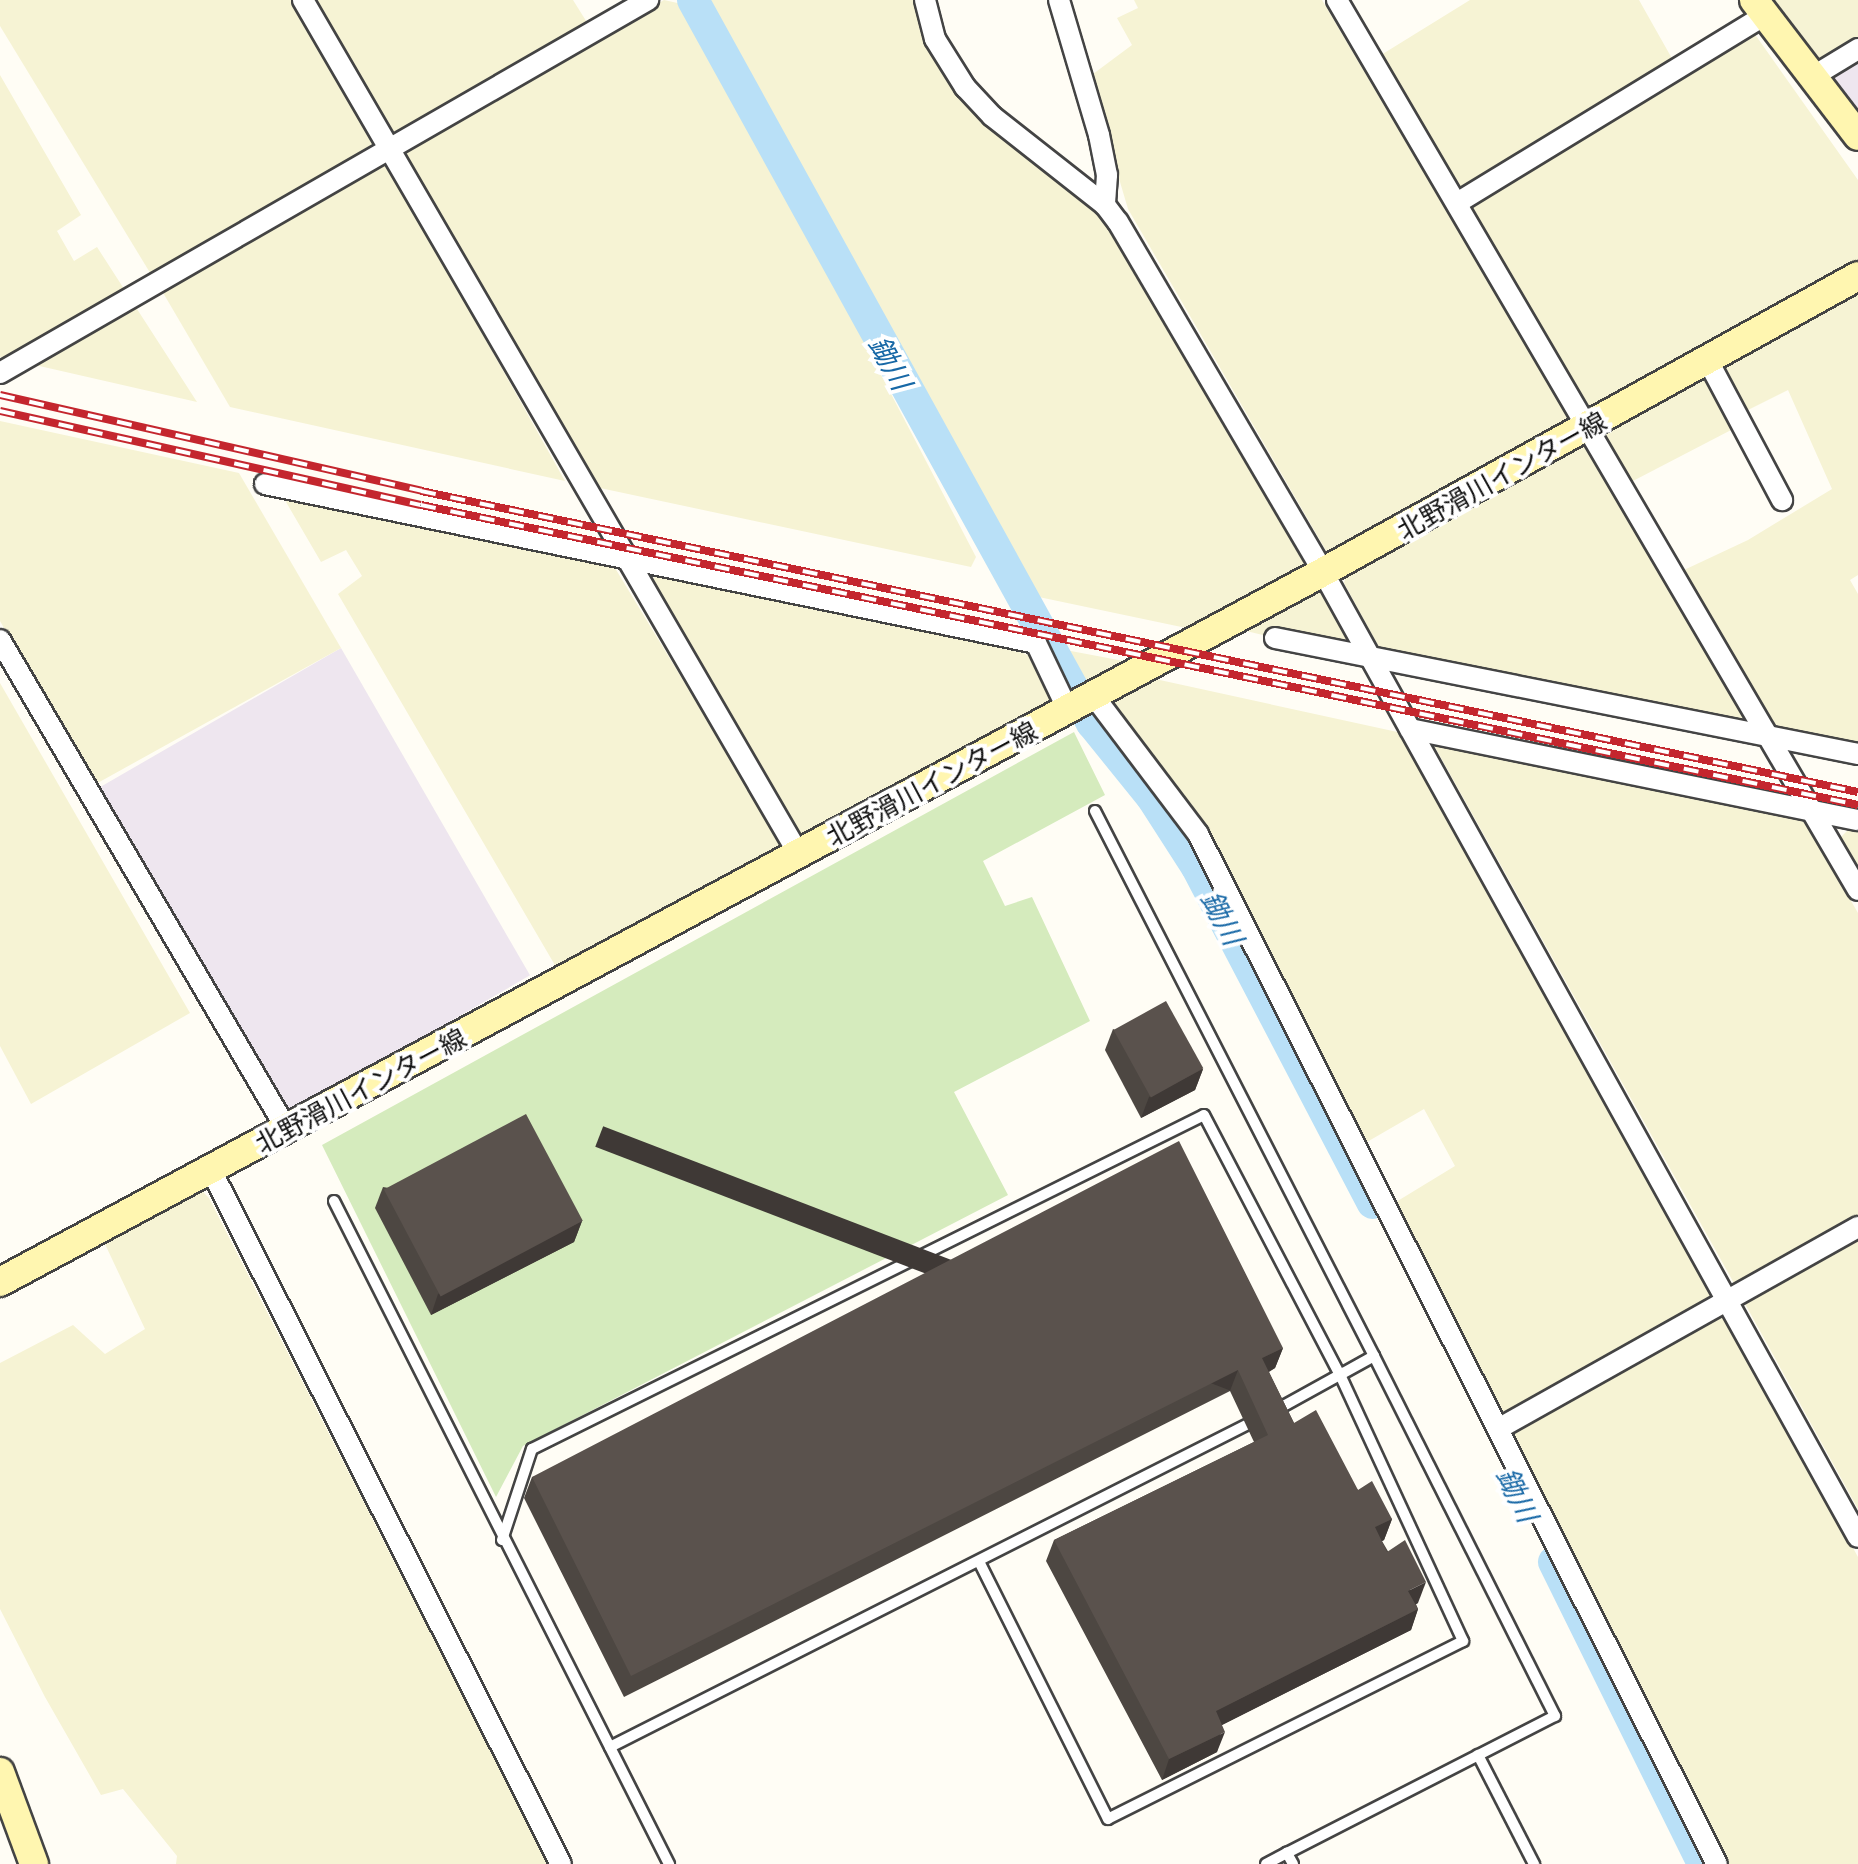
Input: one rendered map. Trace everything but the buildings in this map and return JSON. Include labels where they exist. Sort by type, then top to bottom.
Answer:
[{"type":"main road","points":[[1759,8],[1858,136]]},
{"type":"main road","name":"北野滑川インター線","points":[[0,1282],[1323,572],[1858,276]]},
{"type":"main road","points":[[0,1772],[34,1864]]},
{"type":"street","points":[[303,0],[798,853]]},
{"type":"street","points":[[0,373],[648,0]]},
{"type":"street","points":[[925,0],[935,39],[965,87],[992,116],[1105,205],[1323,572],[1858,1537]]},
{"type":"street","points":[[1059,0],[1099,135],[1107,175],[1105,205]]},
{"type":"street","points":[[1337,0],[1858,890]]},
{"type":"street","points":[[1457,203],[1759,8]]},
{"type":"street","points":[[1812,77],[1858,49]]},
{"type":"street","points":[[1707,359],[1782,500]]},
{"type":"street","points":[[265,484],[1036,643],[1067,708]]},
{"type":"street","points":[[1275,638],[1368,653],[1858,754]]},
{"type":"street","points":[[0,640],[286,1128]]},
{"type":"street","points":[[1093,695],[1198,834],[1717,1864]]},
{"type":"street","points":[[1410,729],[1858,820]]},
{"type":"street","points":[[211,1170],[561,1864]]},
{"type":"street","points":[[1498,1429],[1858,1227]]},
{"type":"lane","points":[[1095,811],[1555,1716],[1266,1864]]},
{"type":"lane","points":[[502,1540],[532,1449],[1204,1115],[1341,1377],[1463,1641],[1108,1819],[979,1561]]},
{"type":"lane","points":[[334,1201],[502,1540],[669,1864]]},
{"type":"lane","points":[[610,1747],[1341,1377],[1374,1356]]},
{"type":"lane","points":[[1478,1755],[1534,1864]]},
{"type":"lane","points":[[1287,1853],[1293,1864]]},
{"type":"shaded area","points":[[0,0],[294,0],[376,142],[152,276],[0,26]]},
{"type":"shaded area","points":[[313,0],[573,0],[588,24],[397,132],[389,131]]},
{"type":"shaded area","points":[[664,0],[682,4],[976,557],[971,567],[600,488],[404,154],[406,146]]},
{"type":"shaded area","points":[[702,0],[920,0],[918,20],[930,48],[1106,215],[1277,502],[1272,508],[1308,567],[1191,629],[1034,596]]},
{"type":"shaded area","points":[[1134,0],[1322,0],[1569,419],[1328,554],[1128,209],[1089,77],[1132,45],[1117,18],[1138,8]]},
{"type":"shaded area","points":[[1470,0],[1639,0],[1683,78],[1754,33],[1858,180],[1858,261],[1585,410],[1381,55]]},
{"type":"shaded area","points":[[1773,0],[1858,0],[1858,41],[1821,63]]},
{"type":"shaded area","points":[[1858,58],[1858,112],[1830,76]]},
{"type":"shaded area","points":[[0,75],[81,215],[57,231],[74,261],[97,247],[197,402],[0,357]]},
{"type":"shaded area","points":[[384,163],[565,481],[230,407],[162,291]]},
{"type":"shaded area","points":[[1858,293],[1858,575],[1850,580],[1858,594],[1858,747],[1777,732],[1684,570],[1748,540],[1832,489],[1788,390],[1744,412],[1722,368]]},
{"type":"shaded area","points":[[1706,376],[1733,429],[1631,482],[1605,434],[1697,377]]},
{"type":"shaded area","points":[[0,421],[239,473],[341,648],[94,785],[0,621]]},
{"type":"shaded area","points":[[1584,445],[1592,449],[1752,726],[1381,651],[1344,583],[1347,572]]},
{"type":"shaded area","points":[[290,496],[615,568],[781,842],[777,850],[556,967],[338,594],[362,576],[346,550],[321,562],[286,502]]},
{"type":"shaded area","points":[[657,573],[1023,653],[1035,659],[1052,696],[1047,704],[804,836],[796,834],[651,583]]},
{"type":"shaded area","points":[[1317,584],[1325,588],[1363,659],[1234,628]]},
{"type":"shaded area","points":[[341,648],[530,975],[286,1116],[97,789]]},
{"type":"shaded area","points":[[1055,648],[1129,662],[1077,690]]},
{"type":"shaded area","points":[[1146,677],[1402,733],[1716,1296],[1502,1418],[1391,1205],[1455,1166],[1424,1109],[1360,1146],[1250,923],[1108,699]]},
{"type":"shaded area","points":[[0,683],[190,1013],[31,1104],[0,1046]]},
{"type":"shaded area","points":[[1431,740],[1804,819],[1858,913],[1858,1217],[1735,1285]]},
{"type":"shaded area","points":[[1848,830],[1858,832],[1858,873],[1839,839]]},
{"type":"shaded area","points":[[200,1189],[209,1198],[548,1864],[176,1864],[177,1856],[123,1789],[101,1795],[45,1697],[0,1609],[0,1363],[73,1325],[105,1354],[145,1329],[104,1242]]},
{"type":"shaded area","points":[[1858,1237],[1858,1509],[1744,1302]]},
{"type":"shaded area","points":[[1725,1315],[1858,1557],[1858,1864],[1727,1864],[1510,1433]]},
{"type":"green space","points":[[1074,732],[1105,795],[983,861],[1005,906],[1032,897],[1090,1021],[954,1092],[1008,1195],[523,1446],[496,1497],[322,1145]]},
{"type":"waterway","name":"鋤川","points":[[693,0],[1092,723],[1152,797],[1197,867],[1373,1203]]},
{"type":"waterway","name":"鋤川","points":[[1554,1562],[1703,1864]]},
{"type":"railway","points":[[0,395],[421,491],[1858,792]]},
{"type":"railway","points":[[0,411],[421,505],[1858,805]]}]
